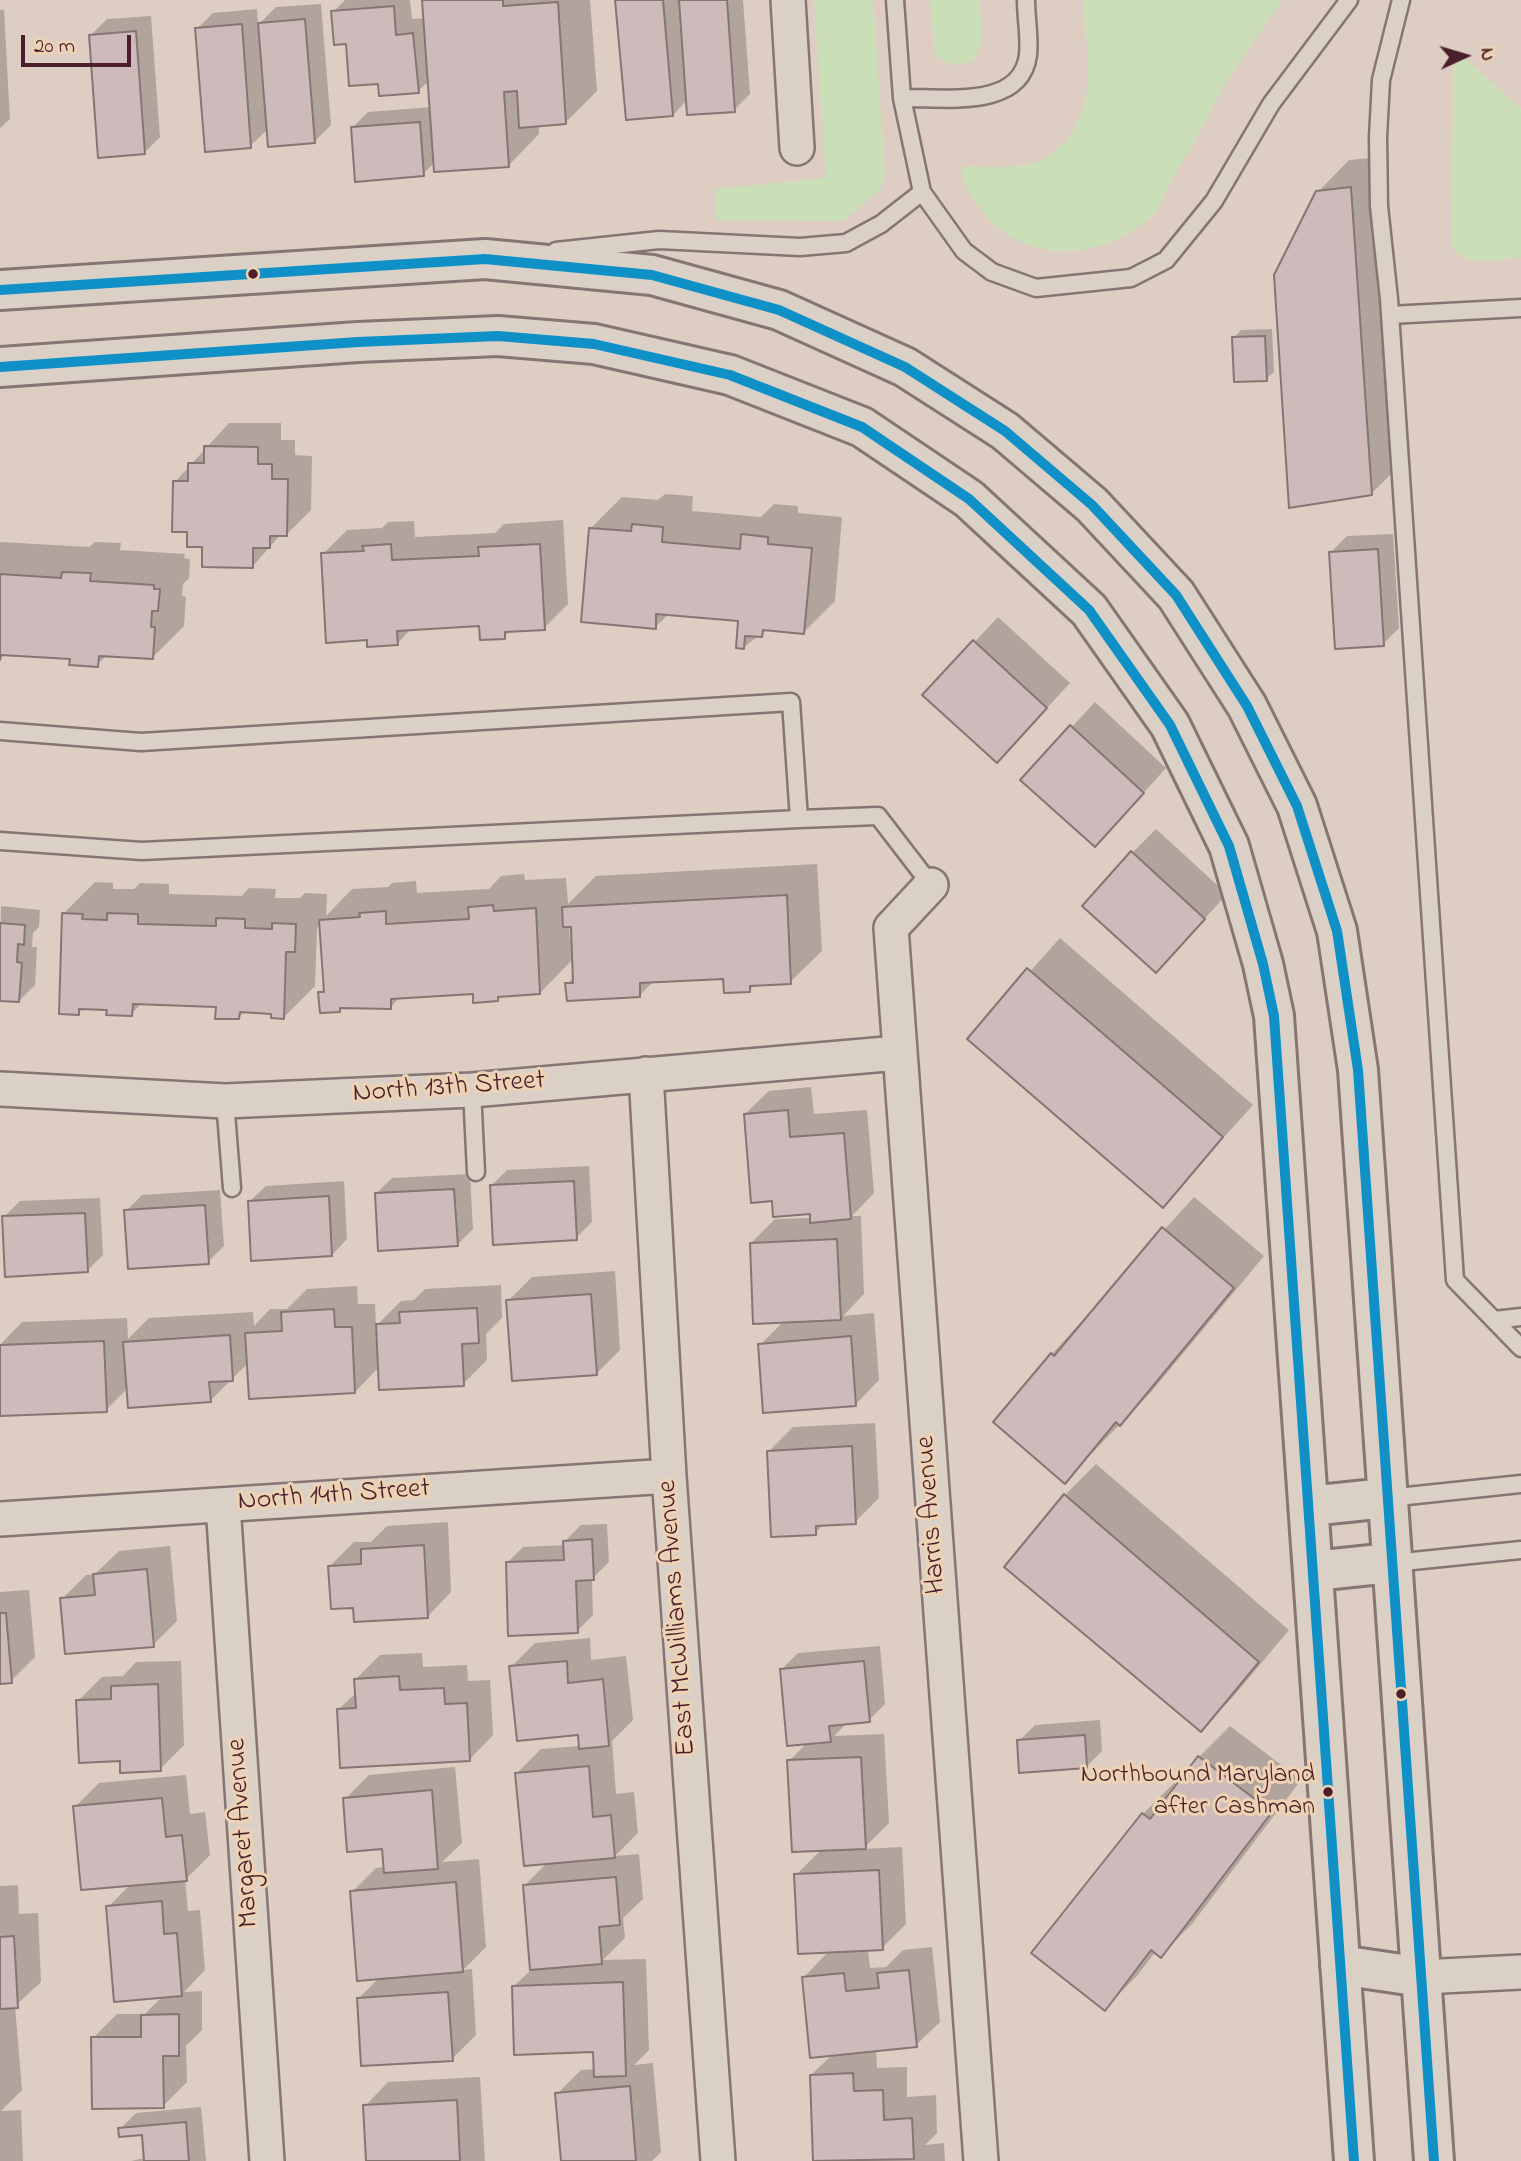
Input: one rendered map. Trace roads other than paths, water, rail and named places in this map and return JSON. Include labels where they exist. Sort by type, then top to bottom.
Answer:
[{"type":"main road","points":[[0,290],[485,259],[652,275],[779,310],[905,367],[1005,431],[1092,505],[1176,595],[1247,706],[1297,806],[1337,931],[1358,1070],[1390,1563],[1434,2161]]},
{"type":"main road","points":[[0,367],[358,342],[498,336],[594,344],[730,375],[850,422],[970,499],[1088,610],[1170,725],[1229,846],[1263,964],[1274,1016],[1354,2161]]},
{"type":"main road","points":[[1309,1506],[1386,1498]]},
{"type":"main road","points":[[1314,1571],[1390,1563]]},
{"type":"main road","points":[[1339,1965],[1422,1977]]},
{"type":"street","points":[[788,0],[797,148]]},
{"type":"street","name":"Harris Avenue","points":[[931,885],[891,928],[898,1053],[981,2161]]},
{"type":"street","name":"North 13th Street","points":[[0,1089],[226,1101],[472,1090],[898,1053]]},
{"type":"street","name":"East McWilliams Avenue","points":[[646,1074],[669,1476],[718,2161]]},
{"type":"street","name":"North 14th Street","points":[[0,1519],[669,1476]]},
{"type":"street","name":"Margaret Avenue","points":[[223,1505],[267,2161]]},
{"type":"street","points":[[1422,1977],[1521,1972]]},
{"type":"lane","points":[[895,0],[902,98],[922,192],[964,251],[992,272],[1036,288],[1089,285],[1131,278],[1166,260],[1214,201],[1271,103],[1349,0]]},
{"type":"lane","points":[[902,98],[997,95],[1020,81],[1028,56],[1026,0]]},
{"type":"lane","points":[[1401,0],[1381,80],[1379,206],[1390,315],[1455,1280],[1521,1348]]},
{"type":"lane","points":[[485,259],[659,240],[800,247],[846,243],[881,225],[922,192]]},
{"type":"lane","points":[[1390,315],[1521,308]]},
{"type":"lane","points":[[0,731],[141,742],[791,702],[799,819]]},
{"type":"lane","points":[[0,841],[142,851],[878,816],[931,885]]},
{"type":"lane","points":[[472,1090],[476,1172]]},
{"type":"lane","points":[[226,1101],[232,1188]]},
{"type":"lane","points":[[1494,1320],[1521,1317]]},
{"type":"lane","points":[[1386,1498],[1521,1484]]},
{"type":"lane","points":[[1390,1563],[1521,1550]]},
{"type":"place","name":"Northbound Maryland after Cashman","points":[[1328,1792]]}]
